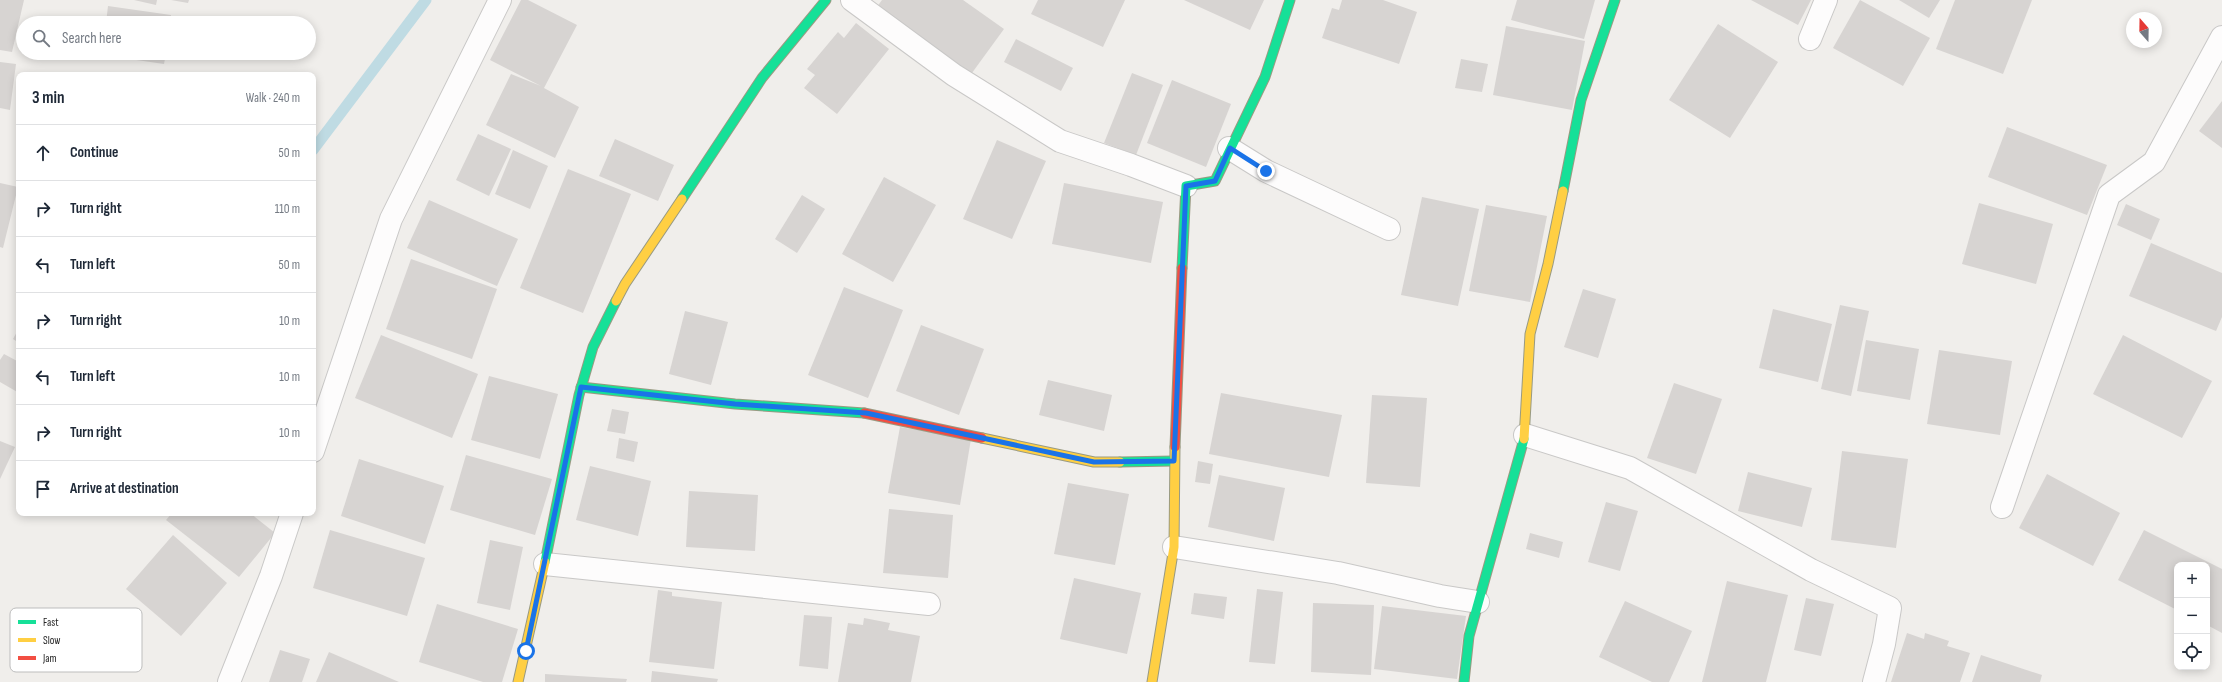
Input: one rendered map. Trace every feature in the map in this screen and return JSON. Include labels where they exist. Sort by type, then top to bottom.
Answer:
[{"type":"street","points":[[316,442],[391,219],[500,0]]},
{"type":"street","points":[[518,682],[545,564],[581,387],[593,347],[625,284],[762,78],[826,0]]},
{"type":"street","points":[[852,0],[954,75],[1060,141],[1132,165],[1186,186],[1215,181],[1265,77],[1290,0]]},
{"type":"street","points":[[1464,682],[1469,636],[1525,435],[1530,334],[1548,264],[1581,100],[1615,0]]},
{"type":"street","points":[[1810,39],[1826,0]]},
{"type":"street","points":[[2002,507],[2109,195],[2154,162],[2222,36]]},
{"type":"street","points":[[1230,148],[1266,171],[1389,229]]},
{"type":"street","points":[[1152,682],[1174,547],[1174,461],[1186,186]]},
{"type":"street","points":[[581,387],[735,404],[866,413],[1094,462],[1174,461]]},
{"type":"street","points":[[1525,435],[1630,468],[1811,570],[1890,608],[1884,644],[1874,682]]},
{"type":"street","points":[[229,682],[271,576],[291,516]]},
{"type":"street","points":[[1174,547],[1338,572],[1440,596],[1478,602]]},
{"type":"street","points":[[545,564],[929,604]]},
{"type":"building","points":[[0,0],[24,0],[20,16],[16,16],[16,35],[12,52],[0,50]]},
{"type":"building","points":[[134,0],[157,0],[156,5]]},
{"type":"building","points":[[171,0],[189,0],[188,3]]},
{"type":"building","points":[[521,0],[528,0],[577,25],[544,88],[579,107],[555,158],[486,125],[511,74],[541,86],[490,60]]},
{"type":"building","points":[[882,0],[963,0],[1004,29],[969,77],[874,11]]},
{"type":"building","points":[[1038,0],[1125,0],[1103,47],[1031,14]]},
{"type":"building","points":[[1184,0],[1264,0],[1250,30]]},
{"type":"building","points":[[1342,0],[1383,0],[1417,12],[1399,64],[1322,38],[1332,8],[1339,10]]},
{"type":"building","points":[[1517,0],[1595,0],[1584,39],[1511,20]]},
{"type":"building","points":[[1751,0],[1811,0],[1798,25]]},
{"type":"building","points":[[1860,0],[1930,38],[1903,86],[1833,48]]},
{"type":"building","points":[[1899,0],[1940,0],[1929,18]]},
{"type":"building","points":[[1955,0],[2032,0],[2003,74],[1936,49]]},
{"type":"building","points":[[108,6],[171,15],[171,16],[107,16]]},
{"type":"building","points":[[856,23],[889,49],[837,114],[804,88],[815,75],[807,69],[838,32],[844,38]]},
{"type":"building","points":[[1718,24],[1778,62],[1730,138],[1669,100]]},
{"type":"building","points":[[1506,26],[1585,41],[1572,110],[1493,95]]},
{"type":"building","points":[[1016,39],[1073,68],[1061,91],[1004,62]]},
{"type":"building","points":[[1461,59],[1488,64],[1482,92],[1455,88]]},
{"type":"building","points":[[136,60],[165,60],[164,64]]},
{"type":"building","points":[[0,62],[16,64],[10,110],[0,108]]},
{"type":"building","points":[[1132,73],[1163,85],[1136,155],[1104,143]]},
{"type":"building","points":[[1172,80],[1231,104],[1206,167],[1147,143]]},
{"type":"building","points":[[2222,101],[2222,148],[2199,131]]},
{"type":"building","points":[[2007,127],[2107,165],[2087,215],[1988,177]]},
{"type":"building","points":[[478,134],[511,149],[489,196],[456,180]]},
{"type":"building","points":[[615,139],[674,165],[658,201],[599,176]]},
{"type":"building","points":[[997,140],[1046,161],[1012,239],[963,219]]},
{"type":"building","points":[[513,150],[548,166],[530,209],[495,194]]},
{"type":"building","points":[[568,169],[631,194],[583,313],[520,288]]},
{"type":"building","points":[[884,177],[936,205],[893,282],[842,254]]},
{"type":"building","points":[[0,183],[16,187],[16,195],[3,248],[0,247]]},
{"type":"building","points":[[1064,183],[1163,202],[1151,263],[1052,244]]},
{"type":"building","points":[[802,195],[825,209],[797,253],[775,239]]},
{"type":"building","points":[[1422,197],[1479,209],[1458,306],[1401,295]]},
{"type":"building","points":[[429,200],[518,239],[497,286],[407,248]]},
{"type":"building","points":[[1979,203],[2053,224],[2036,284],[1962,264]]},
{"type":"building","points":[[2126,204],[2160,219],[2151,240],[2117,225]]},
{"type":"building","points":[[1486,205],[1547,216],[1530,302],[1469,291]]},
{"type":"building","points":[[2151,243],[2222,273],[2222,317],[2216,331],[2129,296]]},
{"type":"building","points":[[411,259],[497,289],[472,359],[386,329]]},
{"type":"building","points":[[844,287],[903,310],[868,398],[808,375]]},
{"type":"building","points":[[1583,289],[1616,299],[1598,358],[1564,347]]},
{"type":"building","points":[[1840,305],[1869,311],[1851,396],[1821,389]]},
{"type":"building","points":[[1773,309],[1832,324],[1818,382],[1759,368]]},
{"type":"building","points":[[685,311],[728,322],[711,385],[669,374]]},
{"type":"building","points":[[921,325],[984,349],[959,415],[896,391]]},
{"type":"building","points":[[16,334],[16,341],[13,339]]},
{"type":"building","points":[[381,335],[478,374],[452,438],[355,398]]},
{"type":"building","points":[[2123,335],[2212,381],[2182,438],[2093,394]]},
{"type":"building","points":[[1866,340],[1919,349],[1910,400],[1857,391]]},
{"type":"building","points":[[1939,350],[2012,361],[2000,435],[1927,424]]},
{"type":"building","points":[[4,354],[16,360],[16,391],[0,382],[0,360]]},
{"type":"building","points":[[489,376],[558,394],[540,459],[471,440]]},
{"type":"building","points":[[1048,380],[1112,395],[1104,431],[1039,415]]},
{"type":"building","points":[[1674,383],[1722,399],[1696,474],[1647,458]]},
{"type":"building","points":[[1221,393],[1342,415],[1329,477],[1209,454]]},
{"type":"building","points":[[1372,395],[1427,398],[1420,487],[1366,483]]},
{"type":"building","points":[[612,409],[629,412],[625,434],[607,431]]},
{"type":"building","points":[[900,427],[971,439],[960,505],[888,493]]},
{"type":"building","points":[[619,438],[638,442],[634,462],[616,458]]},
{"type":"building","points":[[0,441],[15,447],[0,479]]},
{"type":"building","points":[[1842,451],[1908,459],[1896,548],[1831,540]]},
{"type":"building","points":[[466,455],[552,479],[535,535],[450,510]]},
{"type":"building","points":[[359,459],[444,486],[425,544],[341,516]]},
{"type":"building","points":[[1198,461],[1213,464],[1210,484],[1195,482]]},
{"type":"building","points":[[590,466],[651,481],[638,536],[576,520]]},
{"type":"building","points":[[1748,472],[1812,488],[1802,527],[1738,511]]},
{"type":"building","points":[[2047,474],[2120,513],[2093,566],[2019,528]]},
{"type":"building","points":[[1219,475],[1285,488],[1274,541],[1208,527]]},
{"type":"building","points":[[1068,483],[1129,494],[1115,565],[1054,554]]},
{"type":"building","points":[[689,491],[758,495],[755,551],[686,547]]},
{"type":"building","points":[[1606,502],[1638,511],[1620,571],[1588,562]]},
{"type":"building","points":[[889,509],[953,515],[948,578],[883,573]]},
{"type":"building","points":[[169,516],[254,516],[275,533],[239,577],[166,520]]},
{"type":"building","points":[[330,530],[425,558],[407,616],[313,588]]},
{"type":"building","points":[[2144,530],[2208,562],[2174,562],[2174,608],[2118,580]]},
{"type":"building","points":[[1530,533],[1563,542],[1559,558],[1526,549]]},
{"type":"building","points":[[173,535],[227,583],[181,636],[126,589]]},
{"type":"building","points":[[490,540],[523,547],[510,610],[477,603]]},
{"type":"building","points":[[2210,563],[2222,569],[2222,633],[2210,627]]},
{"type":"building","points":[[1074,578],[1141,593],[1127,654],[1060,639]]},
{"type":"building","points":[[1727,581],[1788,595],[1766,682],[1702,682]]},
{"type":"building","points":[[1257,589],[1283,592],[1275,664],[1249,662]]},
{"type":"building","points":[[658,590],[672,592],[672,596],[722,602],[714,669],[649,662]]},
{"type":"building","points":[[1194,593],[1227,597],[1224,619],[1191,614]]},
{"type":"building","points":[[1806,598],[1834,604],[1821,656],[1794,650]]},
{"type":"building","points":[[1625,601],[1692,631],[1669,682],[1652,682],[1599,657]]},
{"type":"building","points":[[1313,603],[1374,605],[1371,675],[1311,672]]},
{"type":"building","points":[[437,604],[518,629],[502,682],[483,682],[419,662]]},
{"type":"building","points":[[1382,606],[1466,616],[1457,679],[1374,669]]},
{"type":"building","points":[[804,615],[832,617],[828,669],[799,666]]},
{"type":"building","points":[[864,618],[890,623],[888,630],[920,636],[911,682],[838,682],[848,623],[863,625]]},
{"type":"building","points":[[1907,633],[1924,639],[1925,633],[1949,641],[1947,646],[1970,653],[1960,682],[1891,682]]},
{"type":"building","points":[[280,650],[310,659],[302,682],[269,682]]},
{"type":"building","points":[[329,652],[399,682],[316,682]]},
{"type":"building","points":[[1981,655],[2042,675],[2040,682],[1972,682]]},
{"type":"building","points":[[652,671],[718,679],[717,682],[651,682]]},
{"type":"building","points":[[545,674],[627,679],[626,682],[545,682]]},
{"type":"waterway","points":[[316,146],[426,0]]},
{"type":"traffic: fast","points":[[682,199],[762,78],[826,0]]},
{"type":"traffic: fast","points":[[1182,268],[1186,186],[1215,181],[1265,77],[1290,0]]},
{"type":"traffic: fast","points":[[1563,191],[1581,100],[1615,0]]},
{"type":"traffic: fast","points":[[545,562],[579,395],[593,347],[616,301]]},
{"type":"traffic: fast","points":[[581,387],[735,404],[864,413]]},
{"type":"traffic: fast","points":[[1464,682],[1469,636],[1524,439]]},
{"type":"traffic: fast","points":[[1120,462],[1174,461]]},
{"type":"traffic: slow","points":[[1524,439],[1530,334],[1548,264],[1563,191]]},
{"type":"traffic: slow","points":[[616,301],[625,284],[682,199]]},
{"type":"traffic: slow","points":[[982,438],[1094,462],[1120,462]]},
{"type":"traffic: slow","points":[[1152,682],[1174,547],[1175,447]]},
{"type":"traffic: slow","points":[[518,682],[545,562]]},
{"type":"traffic: jam","points":[[1175,447],[1182,268]]},
{"type":"traffic: jam","points":[[864,413],[982,438]]},
{"type":"route","points":[[526,651],[581,387],[735,404],[866,413],[1094,462],[1174,461],[1186,186],[1215,181],[1230,148],[1266,171]]}]
